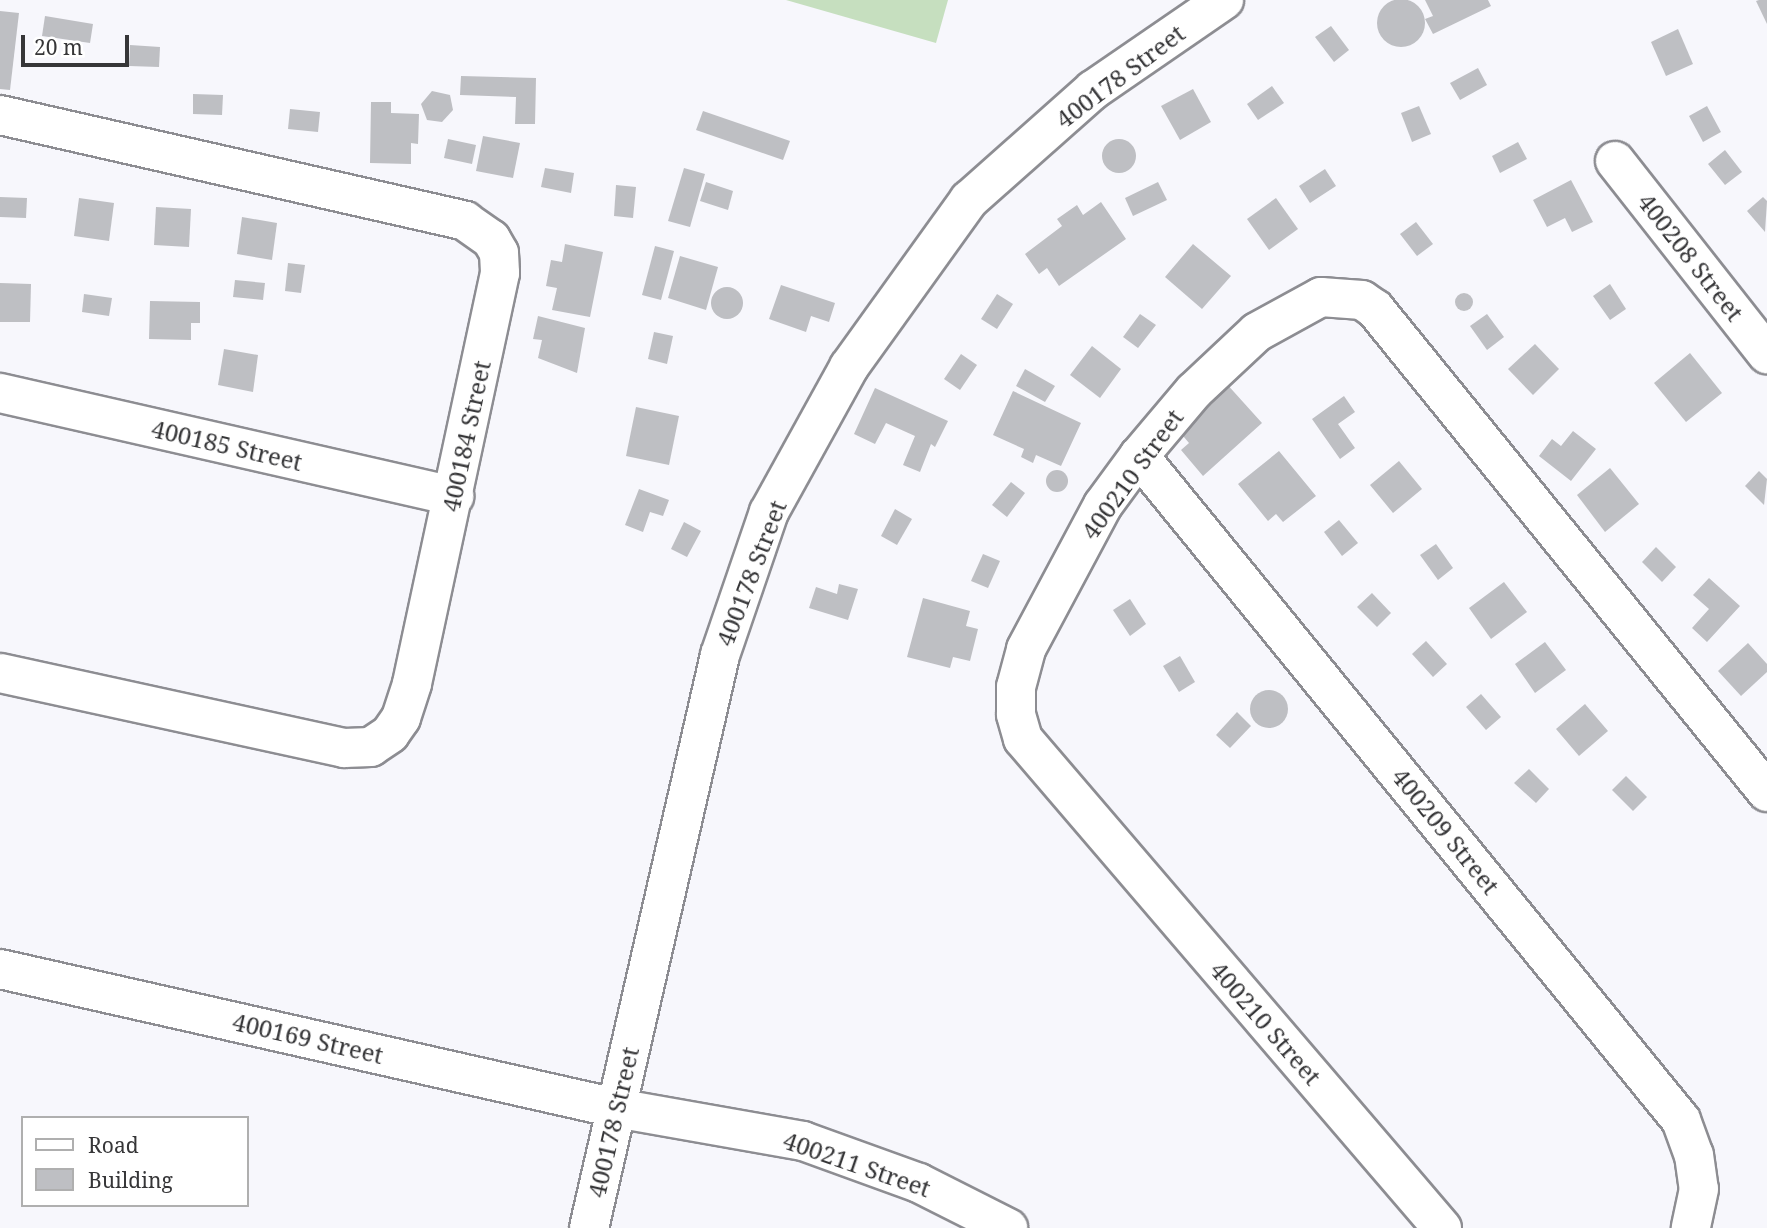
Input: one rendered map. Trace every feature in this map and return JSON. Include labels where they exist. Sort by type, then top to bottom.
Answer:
[{"type":"street","name":"400178 Street","points":[[589,1228],[720,655],[769,512],[842,379],[969,200],[1093,90],[1224,0]]},
{"type":"street","name":"400184 Street","points":[[0,115],[480,228],[499,253],[500,273],[409,695],[390,734],[371,747],[344,748],[0,673]]},
{"type":"street","name":"400208 Street","points":[[1615,161],[1767,354]]},
{"type":"street","name":"400210 Street","points":[[1442,1228],[1023,739],[1016,687],[1026,649],[1096,516],[1139,456],[1194,391],[1257,332],[1321,297],[1362,300],[1375,309],[1767,792]]},
{"type":"street","name":"400185 Street","points":[[0,393],[453,496]]},
{"type":"street","name":"400209 Street","points":[[1139,456],[1681,1120],[1695,1155],[1699,1189],[1691,1228]]},
{"type":"street","name":"400169 Street","points":[[0,969],[616,1108]]},
{"type":"street","name":"400211 Street","points":[[616,1108],[803,1141],[919,1183],[1008,1228]]},
{"type":"green space","points":[[786,0],[948,0],[936,43]]},
{"type":"building","points":[[1401,-1],[1418,6],[1425,23],[1418,40],[1401,47],[1384,40],[1377,23],[1384,6]]},
{"type":"building","points":[[1425,0],[1488,0],[1491,6],[1433,34],[1425,19],[1433,16]]},
{"type":"building","points":[[1767,0],[1767,24],[1756,1]]},
{"type":"building","points":[[0,11],[19,13],[10,90],[0,89]]},
{"type":"building","points":[[45,16],[93,24],[90,43],[42,36]]},
{"type":"building","points":[[1331,26],[1349,50],[1334,62],[1315,37]]},
{"type":"building","points":[[1678,29],[1693,64],[1666,76],[1651,42]]},
{"type":"building","points":[[130,45],[160,47],[159,67],[129,66]]},
{"type":"building","points":[[1478,68],[1487,85],[1460,100],[1450,83]]},
{"type":"building","points":[[461,76],[536,78],[535,124],[515,124],[516,97],[460,95]]},
{"type":"building","points":[[1272,86],[1284,103],[1258,120],[1247,104]]},
{"type":"building","points":[[1193,89],[1211,122],[1180,140],[1161,106]]},
{"type":"building","points":[[432,91],[450,95],[453,110],[442,122],[427,120],[421,104]]},
{"type":"building","points":[[193,94],[223,95],[222,115],[193,114]]},
{"type":"building","points":[[371,102],[391,102],[391,113],[419,114],[418,144],[411,143],[411,164],[370,163]]},
{"type":"building","points":[[1419,106],[1431,134],[1412,142],[1401,113]]},
{"type":"building","points":[[1707,106],[1721,132],[1703,142],[1689,116]]},
{"type":"building","points":[[290,109],[320,112],[318,132],[288,129]]},
{"type":"building","points":[[703,111],[790,141],[783,160],[696,130]]},
{"type":"building","points":[[483,136],[520,143],[513,178],[476,171]]},
{"type":"building","points":[[448,139],[476,145],[472,164],[444,158]]},
{"type":"building","points":[[1119,139],[1131,144],[1136,156],[1131,168],[1119,173],[1107,168],[1102,156],[1107,144]]},
{"type":"building","points":[[1518,142],[1527,159],[1500,173],[1492,156]]},
{"type":"building","points":[[1725,150],[1742,172],[1725,185],[1708,164]]},
{"type":"building","points":[[545,168],[574,173],[571,193],[541,187]]},
{"type":"building","points":[[684,168],[705,174],[690,227],[668,221]]},
{"type":"building","points":[[1325,169],[1336,186],[1310,203],[1299,186]]},
{"type":"building","points":[[1571,180],[1593,222],[1572,232],[1565,218],[1547,227],[1533,200]]},
{"type":"building","points":[[706,182],[733,191],[728,210],[700,201]]},
{"type":"building","points":[[1158,182],[1167,200],[1133,216],[1125,198]]},
{"type":"building","points":[[616,185],[636,187],[633,218],[614,216]]},
{"type":"building","points":[[0,197],[27,198],[26,218],[0,217]]},
{"type":"building","points":[[1763,197],[1767,201],[1765,232],[1747,211]]},
{"type":"building","points":[[79,198],[114,203],[109,241],[74,236]]},
{"type":"building","points":[[1276,198],[1298,229],[1269,250],[1247,219]]},
{"type":"building","points":[[1101,202],[1126,239],[1059,286],[1047,268],[1039,274],[1025,254],[1062,226],[1057,219],[1077,205],[1083,215]]},
{"type":"building","points":[[156,207],[191,209],[189,247],[154,245]]},
{"type":"building","points":[[242,217],[277,223],[272,260],[237,254]]},
{"type":"building","points":[[1416,222],[1433,244],[1417,256],[1400,234]]},
{"type":"building","points":[[565,244],[603,252],[590,317],[552,310],[557,288],[546,286],[551,260],[562,262]]},
{"type":"building","points":[[1193,244],[1231,276],[1202,309],[1165,277]]},
{"type":"building","points":[[655,246],[674,251],[661,300],[642,295]]},
{"type":"building","points":[[680,256],[718,267],[706,310],[668,298]]},
{"type":"building","points":[[288,263],[305,265],[301,293],[285,291]]},
{"type":"building","points":[[235,280],[265,283],[263,300],[233,297]]},
{"type":"building","points":[[0,283],[31,284],[30,322],[0,322]]},
{"type":"building","points":[[1610,284],[1626,309],[1610,320],[1593,296]]},
{"type":"building","points":[[781,285],[835,303],[829,322],[811,316],[806,332],[769,319]]},
{"type":"building","points":[[727,287],[738,292],[743,303],[738,314],[727,319],[716,314],[711,303],[716,292]]},
{"type":"building","points":[[1464,293],[1470,296],[1473,302],[1470,308],[1464,311],[1458,308],[1455,302],[1458,296]]},
{"type":"building","points":[[84,294],[112,298],[109,316],[82,312]]},
{"type":"building","points":[[997,294],[1013,304],[997,329],[981,319]]},
{"type":"building","points":[[150,301],[200,302],[200,323],[191,323],[191,340],[149,339]]},
{"type":"building","points":[[1140,314],[1156,325],[1138,348],[1123,337]]},
{"type":"building","points":[[1487,314],[1504,337],[1487,350],[1470,326]]},
{"type":"building","points":[[538,316],[585,328],[577,373],[538,358],[542,340],[533,339]]},
{"type":"building","points":[[654,332],[673,336],[667,364],[648,359]]},
{"type":"building","points":[[1535,344],[1559,369],[1533,395],[1508,369]]},
{"type":"building","points":[[1092,346],[1121,369],[1100,398],[1070,375]]},
{"type":"building","points":[[224,349],[258,355],[253,392],[218,385]]},
{"type":"building","points":[[1690,353],[1722,393],[1686,422],[1654,383]]},
{"type":"building","points":[[961,354],[977,365],[960,390],[944,379]]},
{"type":"building","points":[[1025,369],[1055,386],[1045,402],[1016,386]]},
{"type":"building","points":[[1225,382],[1262,423],[1203,476],[1181,450],[1189,443],[1178,430]]},
{"type":"building","points":[[875,388],[948,421],[935,447],[931,444],[920,472],[903,465],[915,436],[886,423],[875,444],[854,434]]},
{"type":"building","points":[[1013,391],[1081,423],[1061,466],[1036,455],[1033,463],[1021,457],[1024,449],[993,435]]},
{"type":"building","points":[[1344,396],[1355,412],[1338,424],[1355,448],[1340,459],[1312,419]]},
{"type":"building","points":[[636,407],[679,416],[669,465],[626,456]]},
{"type":"building","points":[[1573,431],[1596,449],[1571,481],[1539,456],[1552,439],[1561,446]]},
{"type":"building","points":[[1279,451],[1316,496],[1283,522],[1276,514],[1268,521],[1238,484]]},
{"type":"building","points":[[1399,461],[1422,489],[1393,513],[1370,485]]},
{"type":"building","points":[[1610,468],[1639,504],[1605,532],[1577,495]]},
{"type":"building","points":[[1057,470],[1065,473],[1068,481],[1065,489],[1057,492],[1049,489],[1046,481],[1049,473]]},
{"type":"building","points":[[1759,471],[1767,479],[1764,505],[1745,486]]},
{"type":"building","points":[[1011,482],[1025,493],[1007,517],[992,505]]},
{"type":"building","points":[[639,489],[669,500],[663,516],[650,512],[643,532],[625,525]]},
{"type":"building","points":[[895,509],[912,519],[897,545],[881,536]]},
{"type":"building","points":[[1339,520],[1358,543],[1342,556],[1324,532]]},
{"type":"building","points":[[684,522],[701,531],[687,557],[671,549]]},
{"type":"building","points":[[1436,544],[1453,568],[1438,580],[1420,555]]},
{"type":"building","points":[[1656,547],[1676,567],[1662,582],[1642,562]]},
{"type":"building","points":[[983,554],[1000,561],[988,588],[971,581]]},
{"type":"building","points":[[1709,578],[1740,606],[1707,642],[1692,628],[1709,609],[1693,595]]},
{"type":"building","points":[[1504,582],[1527,612],[1491,639],[1469,608]]},
{"type":"building","points":[[839,584],[858,589],[848,620],[809,608],[816,587],[837,594]]},
{"type":"building","points":[[1372,593],[1391,613],[1377,627],[1357,607]]},
{"type":"building","points":[[923,598],[970,611],[966,626],[978,629],[970,661],[953,657],[950,668],[907,657]]},
{"type":"building","points":[[1130,599],[1146,624],[1130,636],[1113,610]]},
{"type":"building","points":[[1426,641],[1447,664],[1433,677],[1412,654]]},
{"type":"building","points":[[1545,642],[1566,670],[1535,693],[1515,664]]},
{"type":"building","points":[[1748,643],[1767,664],[1767,672],[1741,696],[1718,671]]},
{"type":"building","points":[[1180,656],[1195,682],[1179,692],[1163,666]]},
{"type":"building","points":[[1269,690],[1282,696],[1288,709],[1282,722],[1269,728],[1256,722],[1250,709],[1256,696]]},
{"type":"building","points":[[1481,694],[1501,717],[1486,730],[1466,707]]},
{"type":"building","points":[[1585,704],[1608,731],[1579,756],[1556,729]]},
{"type":"building","points":[[1237,712],[1251,726],[1230,748],[1216,735]]},
{"type":"building","points":[[1529,769],[1549,789],[1536,803],[1514,783]]},
{"type":"building","points":[[1626,776],[1647,797],[1633,811],[1612,790]]}]
